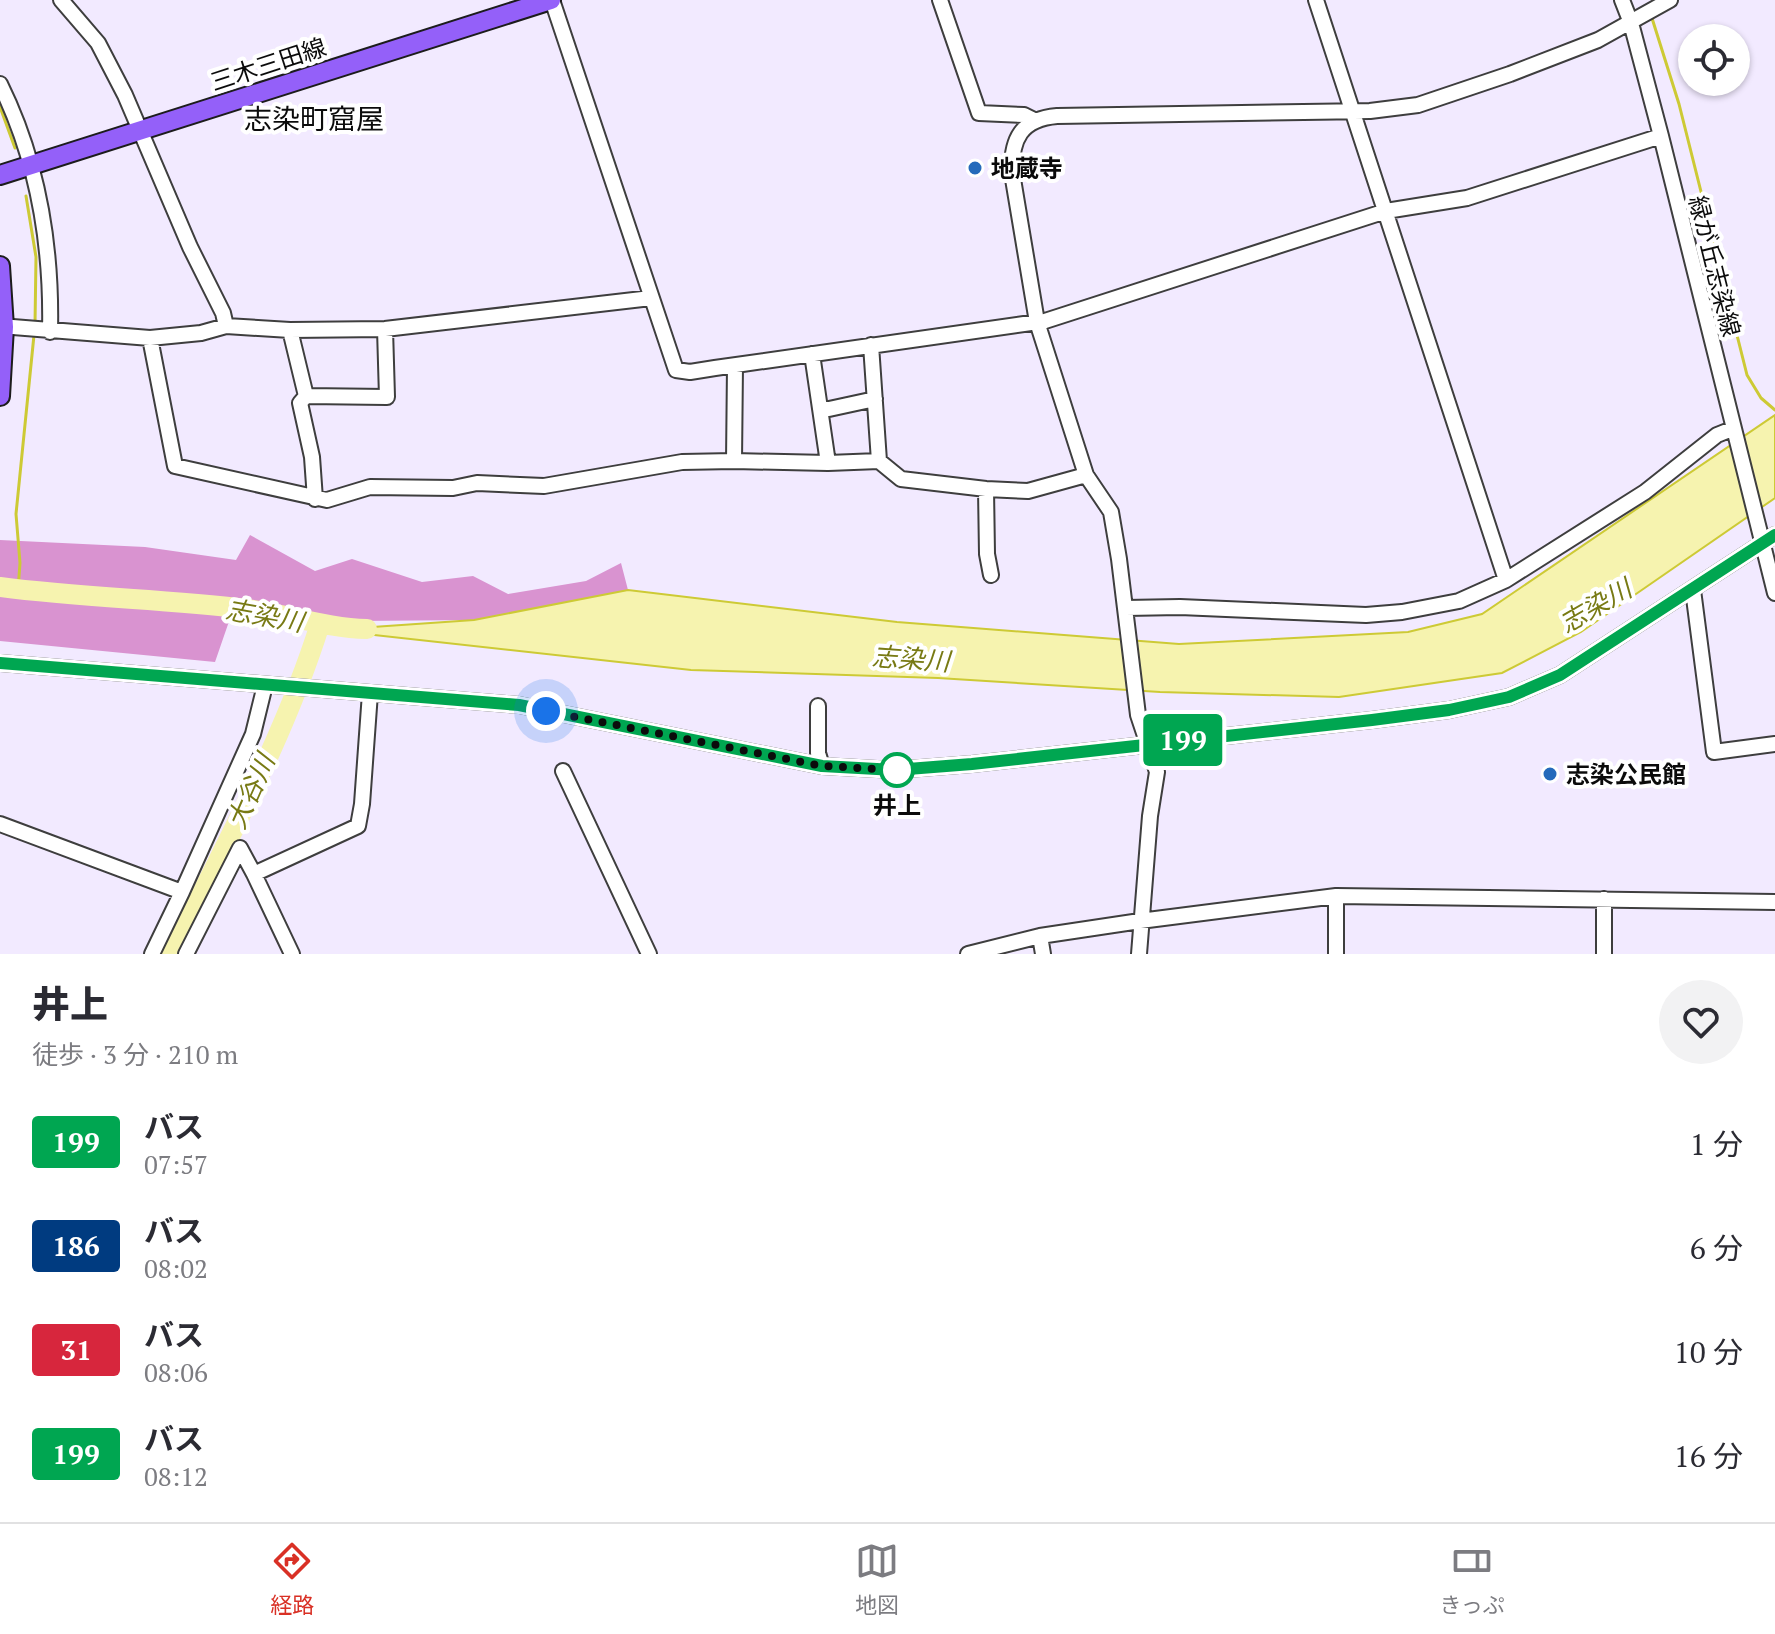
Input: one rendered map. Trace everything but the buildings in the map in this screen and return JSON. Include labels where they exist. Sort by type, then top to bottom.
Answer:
[{"type":"main road","name":"三木三田線","points":[[0,175],[552,0]]},
{"type":"main road","points":[[0,266],[0,396]]},
{"type":"street","points":[[61,0],[98,43],[223,313],[226,326]]},
{"type":"street","points":[[552,0],[676,370],[690,372],[1045,321],[1386,211],[1467,198],[1661,136]]},
{"type":"street","points":[[940,0],[979,113],[1024,115],[1034,120]]},
{"type":"street","points":[[1316,0],[1506,580]]},
{"type":"street","name":"緑が丘志染線","points":[[1622,0],[1661,136],[1760,543],[1775,593]]},
{"type":"street","points":[[1139,954],[1150,816],[1157,772],[1138,715],[1111,512],[1086,475],[1037,322],[1012,173],[1011,149],[1018,136],[1034,120],[1057,116],[1370,111],[1418,105],[1560,55],[1631,23],[1667,2]]},
{"type":"street","points":[[0,84],[17,119],[32,166],[49,261],[47,331]]},
{"type":"street","points":[[2,326],[150,338],[201,333],[226,326],[290,330],[385,329],[651,298]]},
{"type":"street","points":[[306,396],[387,397],[385,329]]},
{"type":"street","points":[[290,330],[306,396]]},
{"type":"street","points":[[150,338],[175,466],[315,499],[327,500],[370,487],[453,488],[477,483],[544,486],[682,462],[879,461],[901,479],[1028,491],[1086,475]]},
{"type":"street","points":[[871,345],[879,461]]},
{"type":"street","points":[[812,354],[828,463]]},
{"type":"street","points":[[734,461],[735,366]]},
{"type":"street","points":[[306,396],[300,403],[312,457],[315,499]]},
{"type":"street","points":[[820,408],[829,409],[875,399]]},
{"type":"street","points":[[1126,608],[1180,607],[1366,615],[1459,601],[1506,580],[1645,492],[1717,435],[1732,429]]},
{"type":"street","points":[[986,489],[987,554],[991,575]]},
{"type":"street","points":[[0,663],[519,705],[822,766],[895,770],[1434,712],[1509,697],[1560,675],[1775,535]]},
{"type":"street","points":[[1693,590],[1714,752],[1775,744]]},
{"type":"street","points":[[152,954],[253,734],[265,685]]},
{"type":"street","points":[[254,874],[358,826],[370,693]]},
{"type":"street","points":[[818,706],[818,753],[822,766]]},
{"type":"street","points":[[563,771],[649,954]]},
{"type":"street","points":[[0,824],[182,892]]},
{"type":"street","points":[[186,954],[240,848],[292,954]]},
{"type":"street","points":[[1336,896],[1336,954]]},
{"type":"street","points":[[968,954],[1040,936],[1336,896],[1775,902]]},
{"type":"street","points":[[1604,899],[1604,954]]},
{"type":"street","points":[[1040,936],[1043,954]]},
{"type":"shaded area","points":[[250,535],[315,571],[352,559],[422,582],[473,576],[508,594],[586,581],[621,563],[628,590],[474,620],[357,621],[235,604],[215,662],[0,641],[0,540],[145,547],[236,560]]},
{"type":"water","points":[[1775,415],[1775,498],[1581,632],[1502,673],[1339,697],[1160,692],[938,678],[691,670],[329,630],[474,620],[628,590],[897,622],[1179,644],[1408,632],[1482,614]]},
{"type":"waterway","points":[[1651,15],[1679,104],[1747,375],[1761,398],[1775,410]]},
{"type":"waterway","points":[[0,107],[15,148]]},
{"type":"waterway","points":[[26,196],[36,257],[35,324]]},
{"type":"waterway","points":[[18,590],[20,563],[16,514],[34,335]]},
{"type":"waterway","name":"志染川","points":[[0,587],[246,609],[367,629]]},
{"type":"waterway","name":"大谷川","points":[[172,954],[271,750],[320,624]]},
{"type":"bus line","name":"199","points":[[0,663],[519,705],[822,766],[895,770],[1372,720],[1449,710],[1509,697],[1560,675],[1775,535]]},
{"type":"place","name":"地蔵寺","points":[[975,168]]},
{"type":"place","name":"井上","points":[[897,770]]},
{"type":"place","name":"志染公民館","points":[[1550,774]]},
{"type":"district","name":"志染町窟屋","points":[[314,118]]},
{"type":"route","points":[[546,711],[822,766],[897,770]]}]
